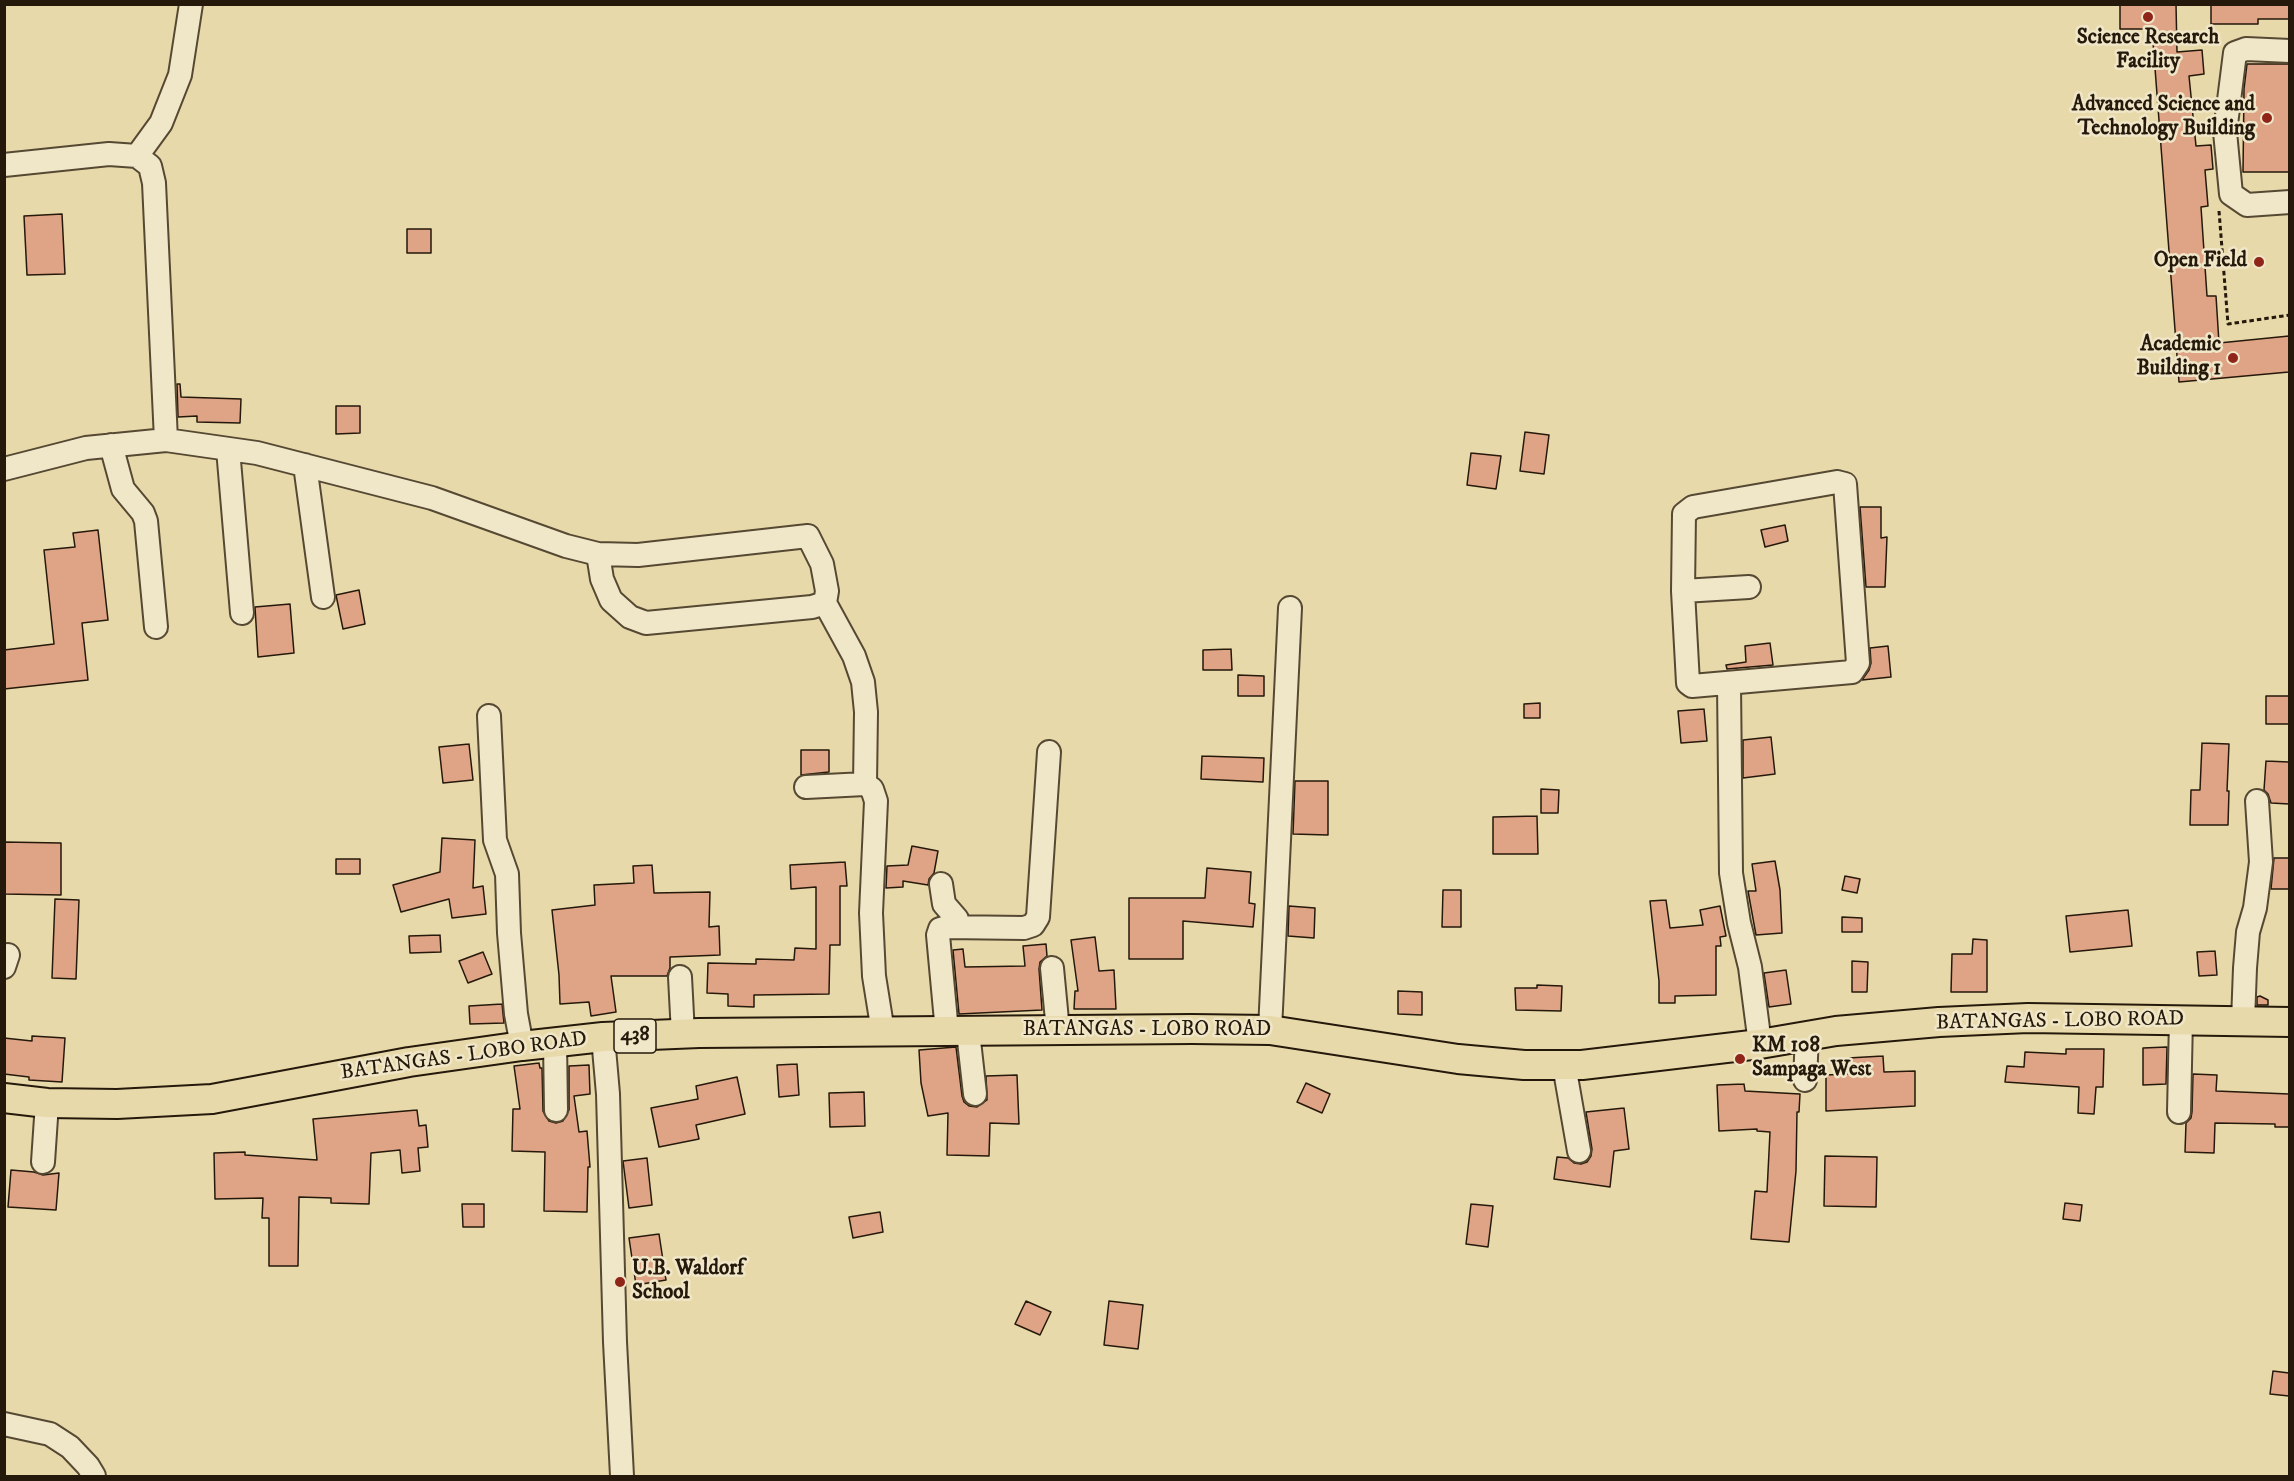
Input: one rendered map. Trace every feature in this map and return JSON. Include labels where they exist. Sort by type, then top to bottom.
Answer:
[{"type":"main road","name":"BATANGAS - LOBO ROAD","points":[[4,1098],[117,1104],[212,1099],[409,1062],[522,1046],[603,1037],[682,1034],[1270,1030],[1458,1059],[1524,1065],[1582,1065],[1760,1044],[1836,1031],[1939,1022],[2028,1018],[2289,1022]]},
{"type":"street","points":[[137,156],[161,123],[180,75],[191,4]]},
{"type":"street","points":[[2289,51],[2246,49],[2235,53],[2225,132],[2232,194],[2247,205],[2289,202]]},
{"type":"street","points":[[4,165],[109,154],[137,156],[150,166],[154,183],[166,440]]},
{"type":"street","points":[[4,469],[86,448],[166,440],[257,453],[432,498],[566,546],[598,554],[638,555],[808,536],[822,564],[826,591],[825,603],[854,656],[863,682],[866,712],[865,784]]},
{"type":"street","points":[[111,446],[123,489],[143,513],[146,521],[156,627]]},
{"type":"street","points":[[228,449],[242,613]]},
{"type":"street","points":[[305,465],[323,597]]},
{"type":"street","points":[[1837,482],[1845,484],[1858,663],[1852,672],[1729,684],[1692,686],[1688,683],[1683,591],[1684,514],[1693,507],[1837,482]]},
{"type":"street","points":[[598,554],[602,579],[611,600],[630,617],[646,623],[812,607],[825,603]]},
{"type":"street","points":[[1683,591],[1749,586]]},
{"type":"street","points":[[1270,1030],[1290,608]]},
{"type":"street","points":[[1729,684],[1731,873],[1739,923],[1750,967],[1760,1044]]},
{"type":"street","points":[[489,716],[495,840],[507,873],[516,1014],[522,1046]]},
{"type":"street","points":[[975,1094],[958,1032],[938,935],[940,929],[947,927],[1024,928],[1033,925],[1038,917],[1049,752]]},
{"type":"street","points":[[806,788],[865,784],[872,789],[876,801],[871,913],[874,976],[883,1032]]},
{"type":"street","points":[[2243,1021],[2247,941],[2261,862],[2257,801]]},
{"type":"street","points":[[941,884],[944,904],[957,919],[958,927]]},
{"type":"street","points":[[1052,968],[1058,1030]]},
{"type":"street","points":[[680,977],[682,1034]]},
{"type":"street","points":[[2179,1112],[2181,1019]]},
{"type":"street","points":[[1805,1080],[1807,1036]]},
{"type":"street","points":[[603,1037],[608,1089],[615,1342],[622,1476]]},
{"type":"street","points":[[555,1042],[556,1110]]},
{"type":"street","points":[[1564,1065],[1579,1151]]},
{"type":"street","points":[[43,1162],[47,1102]]},
{"type":"street","points":[[4,1424],[50,1434],[70,1447],[94,1476]]},
{"type":"path","points":[[2232,194],[2218,198],[2228,324],[2289,315]]},
{"type":"building","points":[[2120,4],[2176,4],[2177,52],[2202,50],[2204,74],[2189,76],[2196,146],[2211,145],[2213,169],[2205,170],[2208,206],[2201,207],[2207,296],[2216,296],[2219,343],[2289,336],[2289,372],[2179,382],[2152,29],[2120,29]]},
{"type":"building","points":[[2211,4],[2289,4],[2289,19],[2258,19],[2258,24],[2211,24]]},
{"type":"building","name":"Advanced Science and Technology Building","points":[[2247,64],[2289,64],[2289,172],[2243,172],[2244,89]]},
{"type":"building","points":[[62,214],[65,274],[27,275],[24,216]]},
{"type":"building","points":[[407,229],[431,229],[431,253],[407,253]]},
{"type":"building","points":[[177,384],[180,384],[181,397],[241,399],[240,423],[197,422],[197,416],[178,417]]},
{"type":"building","points":[[336,406],[360,406],[360,433],[336,434]]},
{"type":"building","points":[[1525,432],[1549,435],[1544,474],[1520,471]]},
{"type":"building","points":[[1471,453],[1501,456],[1496,489],[1467,485]]},
{"type":"building","points":[[1860,507],[1881,507],[1881,538],[1887,537],[1885,587],[1866,587]]},
{"type":"building","points":[[1785,525],[1788,541],[1765,547],[1761,530]]},
{"type":"building","points":[[98,530],[108,620],[82,623],[88,680],[4,689],[4,650],[54,644],[44,550],[75,547],[73,533]]},
{"type":"building","points":[[359,590],[365,624],[343,629],[336,595]]},
{"type":"building","points":[[290,604],[294,653],[258,657],[255,607]]},
{"type":"building","points":[[1770,643],[1773,665],[1727,669],[1726,665],[1746,662],[1745,646]]},
{"type":"building","points":[[1888,646],[1891,677],[1862,680],[1871,663],[1870,648]]},
{"type":"building","points":[[1231,649],[1232,670],[1203,670],[1203,650]]},
{"type":"building","points":[[1238,675],[1264,676],[1264,696],[1238,696]]},
{"type":"building","points":[[2266,696],[2289,696],[2289,724],[2266,724]]},
{"type":"building","points":[[1540,703],[1540,718],[1524,718],[1524,704]]},
{"type":"building","points":[[1704,709],[1707,741],[1681,743],[1678,711]]},
{"type":"building","points":[[1771,737],[1775,774],[1743,778],[1743,740]]},
{"type":"building","points":[[2202,743],[2229,744],[2228,825],[2190,825],[2191,790],[2200,790]]},
{"type":"building","points":[[469,744],[473,780],[443,783],[439,747]]},
{"type":"building","points":[[801,750],[829,750],[829,772],[801,775]]},
{"type":"building","points":[[1202,756],[1264,758],[1263,782],[1201,779]]},
{"type":"building","points":[[2266,761],[2289,762],[2289,804],[2271,803],[2264,790]]},
{"type":"building","points":[[1295,781],[1328,781],[1328,835],[1293,834]]},
{"type":"building","points":[[1541,789],[1559,790],[1558,813],[1541,813]]},
{"type":"building","points":[[1537,816],[1538,854],[1493,854],[1493,817]]},
{"type":"building","points":[[442,838],[475,840],[473,888],[483,886],[486,914],[452,918],[449,899],[401,912],[393,885],[440,872]]},
{"type":"building","points":[[4,842],[61,843],[61,895],[4,894]]},
{"type":"building","points":[[912,846],[938,851],[934,873],[928,885],[903,881],[903,887],[886,888],[887,866],[908,865]]},
{"type":"building","points":[[2274,858],[2289,858],[2289,889],[2271,889]]},
{"type":"building","points":[[336,859],[360,859],[360,874],[336,874]]},
{"type":"building","points":[[1775,861],[1780,890],[1782,933],[1756,935],[1748,891],[1756,891],[1752,864]]},
{"type":"building","points":[[845,862],[847,886],[840,886],[840,945],[830,945],[829,994],[754,995],[754,1007],[728,1006],[728,994],[707,993],[708,963],[756,964],[756,959],[794,960],[795,948],[816,949],[816,887],[791,889],[790,865]]},
{"type":"building","points":[[652,865],[654,893],[710,892],[709,927],[719,926],[720,955],[670,957],[667,976],[611,976],[616,1012],[591,1016],[589,1002],[560,1004],[552,910],[595,905],[594,885],[634,883],[633,866]]},
{"type":"building","points":[[1207,868],[1251,872],[1249,903],[1255,904],[1253,927],[1183,921],[1183,959],[1129,959],[1129,898],[1205,898]]},
{"type":"building","points":[[1845,876],[1860,879],[1857,893],[1842,890]]},
{"type":"building","points":[[1443,890],[1461,890],[1461,927],[1442,927]]},
{"type":"building","points":[[55,899],[79,900],[76,979],[52,978]]},
{"type":"building","points":[[1666,900],[1670,928],[1703,925],[1700,910],[1720,906],[1726,936],[1720,937],[1721,946],[1716,946],[1716,995],[1675,996],[1675,1003],[1659,1003],[1659,981],[1650,901]]},
{"type":"building","points":[[1289,906],[1315,908],[1314,938],[1288,936]]},
{"type":"building","points":[[2128,910],[2132,946],[2070,952],[2066,916]]},
{"type":"building","points":[[1842,917],[1862,918],[1862,932],[1842,932]]},
{"type":"building","points":[[440,935],[441,952],[410,953],[409,936]]},
{"type":"building","points":[[1095,937],[1099,971],[1114,970],[1116,1009],[1074,1009],[1075,991],[1078,991],[1071,940]]},
{"type":"building","points":[[1973,939],[1987,940],[1987,992],[1951,992],[1952,954],[1972,954]]},
{"type":"building","points":[[1046,944],[1047,956],[1040,962],[1039,969],[1042,1010],[959,1014],[953,950],[963,949],[965,967],[1025,966],[1023,946]]},
{"type":"building","points":[[2215,951],[2217,975],[2199,976],[2197,952]]},
{"type":"building","points":[[483,952],[492,974],[468,983],[459,961]]},
{"type":"building","points":[[1852,961],[1868,962],[1867,992],[1852,992]]},
{"type":"building","points":[[1786,970],[1791,1004],[1769,1007],[1764,973]]},
{"type":"building","points":[[1537,985],[1562,986],[1561,1011],[1516,1010],[1515,988],[1537,988]]},
{"type":"building","points":[[1398,991],[1422,992],[1422,1015],[1398,1014]]},
{"type":"building","points":[[2257,997],[2268,1000],[2268,1005],[2257,1005]]},
{"type":"building","points":[[502,1004],[504,1023],[470,1024],[469,1006]]},
{"type":"building","points":[[32,1036],[65,1038],[62,1082],[29,1080],[29,1077],[4,1074],[4,1038],[32,1041]]},
{"type":"building","points":[[956,1047],[962,1096],[964,1102],[969,1106],[977,1107],[987,1100],[986,1076],[1017,1075],[1019,1124],[990,1123],[989,1156],[947,1155],[948,1113],[928,1116],[921,1083],[919,1050]]},
{"type":"building","points":[[2167,1047],[2166,1084],[2143,1085],[2143,1048]]},
{"type":"building","points":[[2066,1049],[2104,1049],[2103,1087],[2096,1087],[2094,1114],[2078,1113],[2079,1087],[2005,1082],[2007,1066],[2024,1067],[2025,1052],[2066,1054]]},
{"type":"building","points":[[1883,1056],[1884,1072],[1915,1071],[1915,1106],[1826,1111],[1826,1075],[1848,1074],[1848,1058]]},
{"type":"building","points":[[539,1063],[542,1068],[543,1111],[549,1121],[556,1123],[563,1121],[569,1110],[569,1066],[589,1065],[590,1094],[574,1096],[579,1132],[587,1131],[590,1167],[588,1167],[587,1212],[544,1211],[545,1152],[512,1151],[513,1109],[520,1109],[514,1066]]},
{"type":"building","points":[[797,1064],[799,1095],[779,1097],[777,1065]]},
{"type":"building","points":[[2193,1074],[2217,1075],[2216,1091],[2289,1094],[2289,1127],[2275,1127],[2275,1124],[2215,1123],[2214,1153],[2185,1152],[2186,1123],[2191,1118],[2192,1112]]},
{"type":"building","points":[[737,1077],[745,1114],[696,1125],[699,1139],[659,1147],[651,1108],[698,1099],[696,1086]]},
{"type":"building","points":[[1306,1083],[1330,1094],[1322,1113],[1297,1102]]},
{"type":"building","points":[[1744,1084],[1745,1091],[1800,1094],[1789,1242],[1751,1239],[1755,1191],[1767,1192],[1770,1132],[1757,1131],[1757,1129],[1719,1131],[1717,1085]]},
{"type":"building","points":[[864,1092],[865,1126],[830,1127],[829,1093]]},
{"type":"building","points":[[1624,1108],[1629,1149],[1614,1151],[1610,1187],[1554,1179],[1557,1157],[1568,1158],[1574,1163],[1581,1164],[1587,1162],[1591,1156],[1586,1112]]},
{"type":"building","points":[[417,1110],[419,1126],[426,1125],[428,1147],[418,1148],[420,1171],[402,1173],[400,1150],[371,1153],[369,1204],[331,1203],[331,1198],[299,1197],[298,1266],[269,1266],[269,1218],[262,1218],[263,1198],[215,1199],[214,1153],[245,1152],[245,1155],[317,1160],[313,1119]]},
{"type":"building","points":[[1825,1156],[1877,1157],[1876,1207],[1824,1206]]},
{"type":"building","points":[[647,1158],[652,1205],[629,1208],[623,1161]]},
{"type":"building","points":[[11,1170],[43,1175],[59,1173],[56,1210],[8,1207]]},
{"type":"building","points":[[2065,1203],[2082,1205],[2080,1221],[2063,1219]]},
{"type":"building","points":[[462,1204],[484,1204],[484,1227],[463,1227]]},
{"type":"building","points":[[1471,1204],[1493,1206],[1488,1247],[1466,1244]]},
{"type":"building","points":[[880,1212],[883,1232],[853,1238],[849,1217]]},
{"type":"building","points":[[659,1234],[666,1280],[636,1285],[629,1238]]},
{"type":"building","points":[[1026,1301],[1051,1312],[1040,1335],[1015,1324]]},
{"type":"building","points":[[1109,1301],[1143,1305],[1138,1349],[1104,1345]]},
{"type":"building","points":[[2273,1371],[2289,1373],[2289,1396],[2270,1394]]},
{"type":"place","name":"Science Research Facility","points":[[2148,17]]},
{"type":"place","name":"Advanced Science and Technology Building","points":[[2267,118]]},
{"type":"place","name":"Open Field","points":[[2259,262]]},
{"type":"place","name":"Academic Building 1","points":[[2233,358]]},
{"type":"place","name":"KM 108 Sampaga West","points":[[1740,1059]]},
{"type":"place","name":"U.B. Waldorf School","points":[[620,1282]]}]
